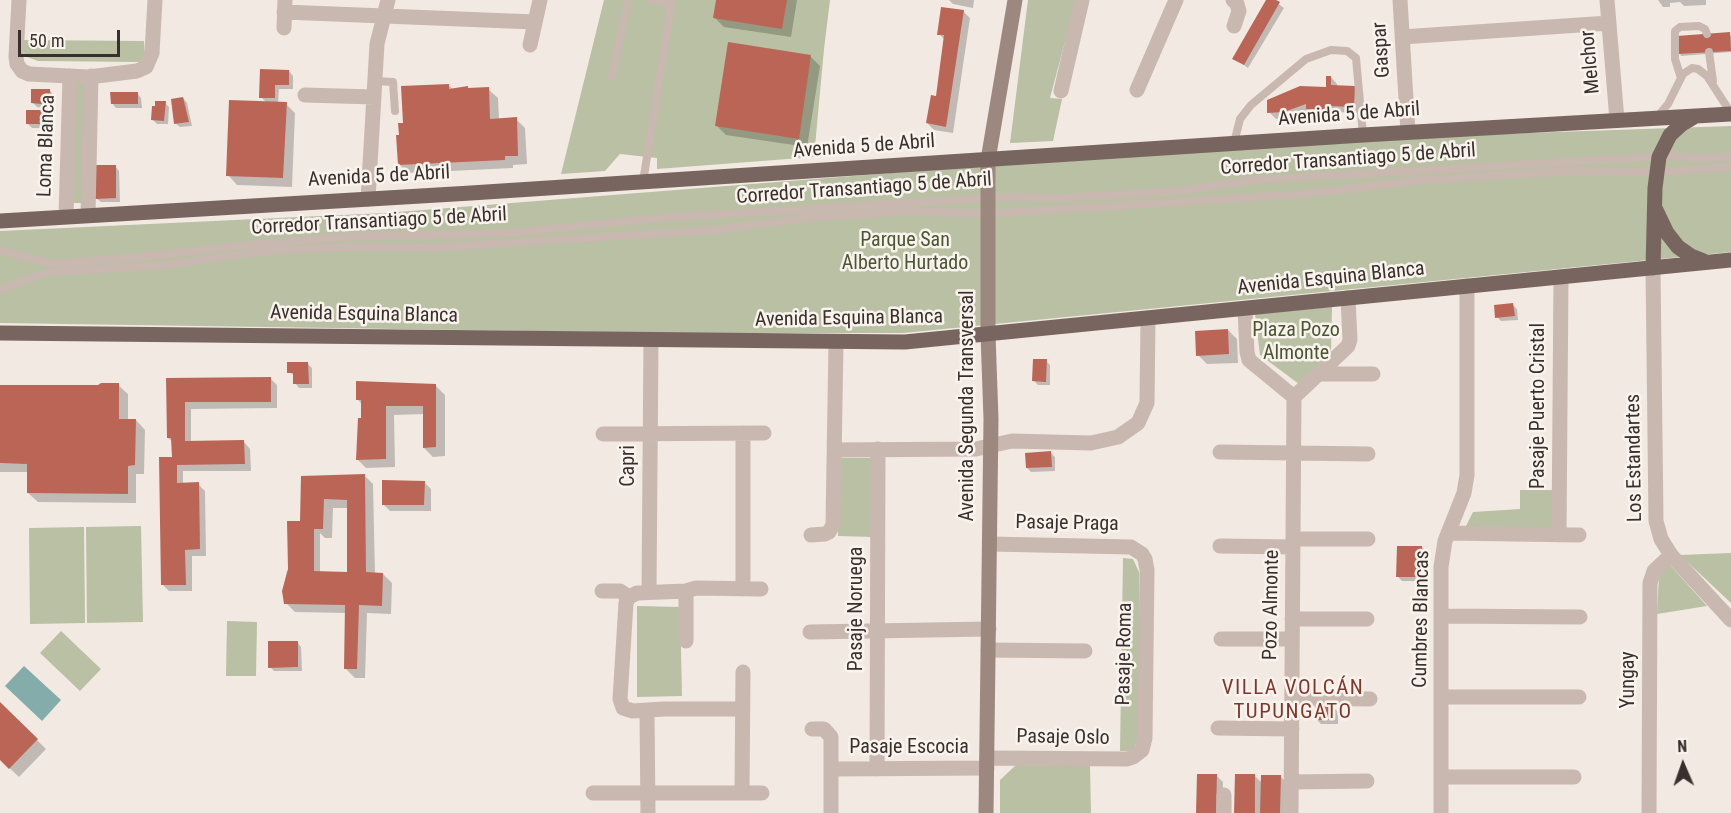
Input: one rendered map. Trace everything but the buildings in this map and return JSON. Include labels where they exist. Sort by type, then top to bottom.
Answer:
[{"type":"main road","name":"Avenida Segunda Transversal","points":[[986,813],[991,445],[988,334],[988,160],[1015,0]]},
{"type":"main road","name":"Avenida 5 de Abril","points":[[0,221],[1731,113]]},
{"type":"main road","points":[[1653,268],[1658,164],[1665,143],[1675,129],[1697,116]]},
{"type":"main road","points":[[1655,207],[1661,223],[1678,247],[1691,256],[1708,263]]},
{"type":"main road","name":"Avenida Esquina Blanca","points":[[0,333],[905,342],[1731,260]]},
{"type":"street","points":[[20,0],[17,64],[22,71],[29,74],[70,76],[137,71],[146,67],[152,53],[155,0]]},
{"type":"street","points":[[368,199],[377,44],[388,0]]},
{"type":"street","points":[[530,45],[540,0]]},
{"type":"street","points":[[1061,91],[1082,0]]},
{"type":"street","points":[[1137,90],[1176,0]]},
{"type":"street","points":[[1233,0],[1239,11],[1234,26]]},
{"type":"street","name":"Gaspar","points":[[1400,0],[1408,132]]},
{"type":"street","name":"Melchor","points":[[1607,0],[1617,120]]},
{"type":"street","points":[[284,27],[285,6],[384,16],[535,22]]},
{"type":"street","points":[[1402,37],[1609,23]]},
{"type":"street","name":"Loma Blanca","points":[[66,216],[70,76]]},
{"type":"street","points":[[88,215],[91,76]]},
{"type":"street","points":[[305,95],[374,97]]},
{"type":"street","name":"Los Estandartes","points":[[1653,268],[1655,512],[1658,530],[1671,555],[1731,620]]},
{"type":"street","name":"Pasaje Puerto Cristal","points":[[1559,535],[1561,277]]},
{"type":"street","name":"Cumbres Blancas","points":[[1441,813],[1442,558],[1448,533],[1464,493],[1467,475],[1467,286]]},
{"type":"street","points":[[1245,309],[1246,352],[1250,360],[1294,397],[1349,343],[1348,298]]},
{"type":"street","points":[[835,450],[976,449],[1012,441],[1091,442],[1118,437],[1143,417],[1147,403],[1148,318]]},
{"type":"street","name":"Capri","points":[[650,592],[651,340]]},
{"type":"street","name":"Pasaje Noruega","points":[[811,535],[825,534],[833,525],[836,342]]},
{"type":"street","points":[[1319,374],[1372,374]]},
{"type":"street","name":"Pozo Almonte","points":[[1291,813],[1294,397]]},
{"type":"street","points":[[743,433],[743,589]]},
{"type":"street","points":[[603,434],[764,433]]},
{"type":"street","name":"Pasaje Noruega","points":[[877,769],[878,449]]},
{"type":"street","points":[[1220,452],[1368,454]]},
{"type":"street","points":[[1448,533],[1579,535]]},
{"type":"street","points":[[1220,546],[1368,539]]},
{"type":"street","name":"Pasaje Praga","points":[[990,544],[1125,546],[1142,554]]},
{"type":"street","name":"Pasaje Roma","points":[[1138,754],[1142,750],[1145,738],[1147,570],[1142,554]]},
{"type":"street","name":"Yungay","points":[[1649,813],[1650,583],[1654,571],[1671,555]]},
{"type":"street","points":[[742,709],[626,710],[620,704],[620,699],[626,603],[634,594],[650,592],[686,591],[696,588],[761,589]]},
{"type":"street","points":[[602,591],[620,591],[629,597]]},
{"type":"street","points":[[686,591],[686,641]]},
{"type":"street","points":[[1441,616],[1580,617]]},
{"type":"street","points":[[1293,619],[1367,619]]},
{"type":"street","points":[[810,632],[988,629]]},
{"type":"street","points":[[1221,639],[1292,639]]},
{"type":"street","points":[[988,650],[1085,651]]},
{"type":"street","points":[[742,672],[742,793]]},
{"type":"street","points":[[1442,697],[1579,697]]},
{"type":"street","points":[[1292,698],[1370,699]]},
{"type":"street","points":[[647,711],[648,813]]},
{"type":"street","points":[[1218,728],[1292,729]]},
{"type":"street","name":"Pasaje Escocia","points":[[812,729],[824,729],[830,734],[831,813]]},
{"type":"street","name":"Pasaje Oslo","points":[[987,763],[1122,759],[1138,754]]},
{"type":"street","name":"Pasaje Escocia","points":[[831,769],[987,763]]},
{"type":"street","points":[[1441,777],[1574,777]]},
{"type":"street","points":[[1291,782],[1367,781]]},
{"type":"street","points":[[593,794],[762,793]]},
{"type":"street","points":[[1224,795],[1224,813]]},
{"type":"lane","points":[[612,76],[628,0]]},
{"type":"lane","points":[[643,182],[671,2],[651,0]]},
{"type":"lane","points":[[1681,78],[1675,59],[1675,31],[1680,27],[1699,26],[1705,29],[1707,34]]},
{"type":"lane","points":[[1234,143],[1240,119],[1251,105],[1306,59],[1331,50],[1347,51],[1356,58],[1363,135]]},
{"type":"lane","points":[[1709,52],[1714,87]]},
{"type":"lane","points":[[1656,118],[1668,104],[1681,78],[1690,69],[1698,69],[1707,76],[1731,113]]},
{"type":"lane","points":[[375,81],[393,82],[395,111]]},
{"type":"lane","name":"Corredor Transantiago 5 de Abril","points":[[0,290],[52,272],[166,265],[267,251],[349,247],[430,248],[717,230],[806,218],[908,211],[988,214],[1306,194],[1433,179],[1591,170],[1731,158]]},
{"type":"lane","points":[[1658,164],[1731,167]]},
{"type":"lane","name":"Corredor Transantiago 5 de Abril","points":[[0,251],[50,263],[65,263],[340,237],[509,233],[660,218],[1020,196],[1063,198],[1179,191],[1254,180],[1658,164]]},
{"type":"green space","points":[[604,0],[830,0],[814,157],[657,169],[657,158],[620,154],[605,171],[561,174]]},
{"type":"green space","points":[[1028,0],[1076,0],[1050,98],[1062,99],[1053,141],[1010,143]]},
{"type":"green space","points":[[23,40],[144,41],[145,57],[141,62],[38,61],[27,57],[23,52]]},
{"type":"green space","points":[[76,82],[85,82],[84,203],[72,203]]},
{"type":"green space","name":"Parque San Alberto Hurtado","points":[[1731,126],[1731,252],[903,333],[664,333],[0,323],[0,231],[385,213],[992,165],[1412,137]]},
{"type":"green space","name":"Plaza Pozo Almonte","points":[[1332,307],[1331,353],[1299,384],[1260,355],[1255,314]]},
{"type":"green space","points":[[838,458],[873,458],[873,537],[838,536]]},
{"type":"green space","points":[[1520,490],[1553,490],[1553,529],[1464,530],[1473,512],[1520,509]]},
{"type":"green space","points":[[141,526],[143,622],[87,623],[86,527]]},
{"type":"green space","points":[[84,527],[85,623],[30,624],[29,528]]},
{"type":"green space","points":[[1731,553],[1731,603],[1680,555]]},
{"type":"green space","points":[[1123,558],[1133,559],[1139,572],[1139,739],[1132,751],[1120,751]]},
{"type":"green space","points":[[1670,565],[1707,606],[1657,614],[1659,576]]},
{"type":"green space","points":[[637,606],[680,607],[682,696],[637,697]]},
{"type":"green space","points":[[227,621],[257,622],[256,676],[226,676]]},
{"type":"green space","points":[[61,631],[101,669],[80,691],[40,653]]},
{"type":"green space","points":[[1016,765],[1090,766],[1091,813],[1000,813],[1000,780]]},
{"type":"water","points":[[24,666],[61,700],[42,721],[5,686]]},
{"type":"district","name":"VILLA VOLCÁN TUPUNGATO","points":[[1293,701]]}]
